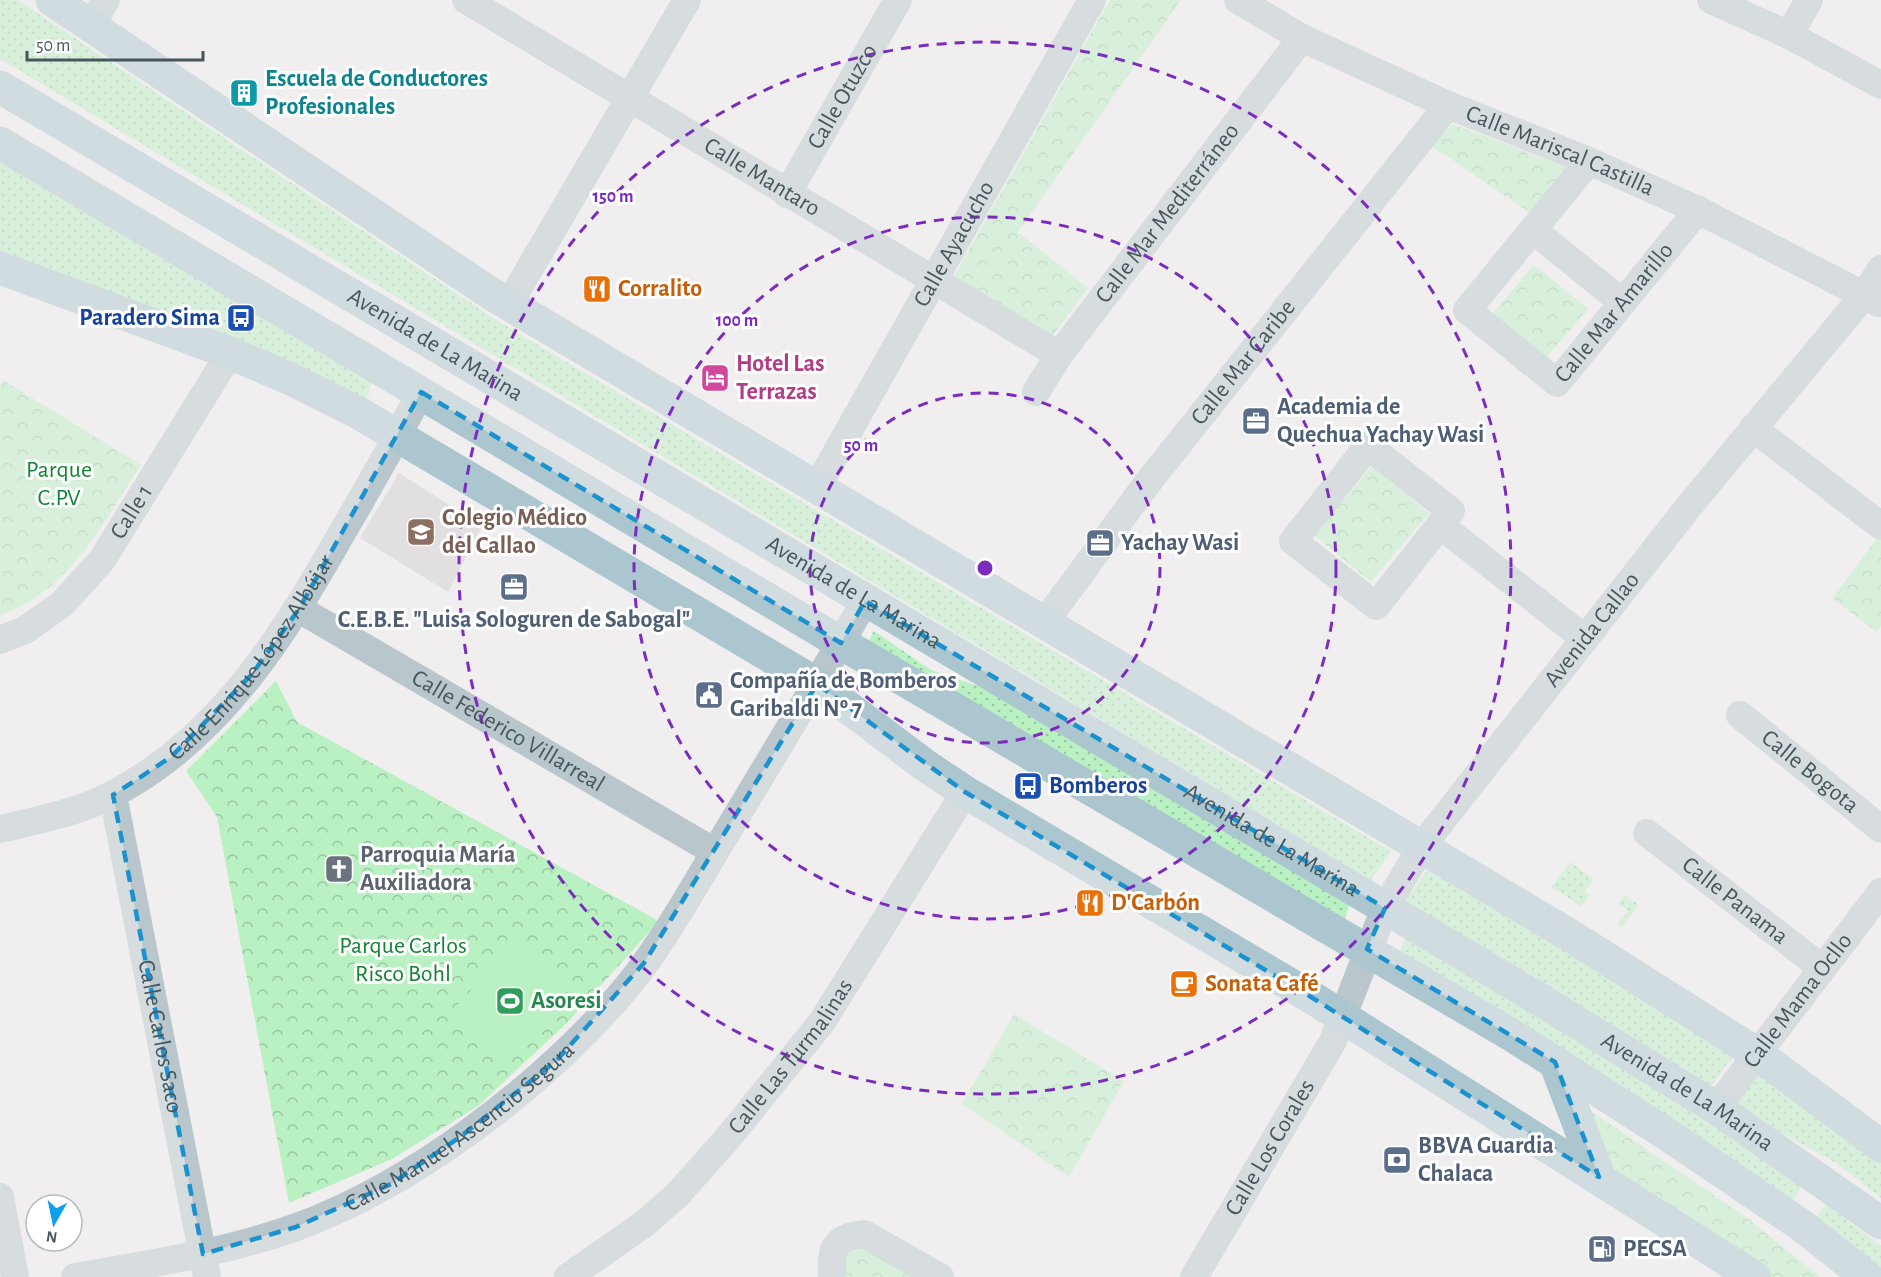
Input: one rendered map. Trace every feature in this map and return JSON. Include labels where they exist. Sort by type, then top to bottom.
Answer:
[{"type":"main road","points":[[52,0],[98,14],[509,304],[1571,936],[1756,1053],[1881,1146]]},
{"type":"main road","name":"Avenida de La Marina","points":[[0,87],[1385,908],[1716,1108],[1881,1222]]},
{"type":"main road","name":"Avenida de La Marina","points":[[0,143],[841,643],[1367,949],[1556,1062],[1668,1135],[1825,1243],[1867,1277]]},
{"type":"main road","points":[[0,268],[230,353],[293,380],[398,435],[817,684],[926,766],[965,792],[1094,866],[1344,1018],[1599,1177],[1749,1276]]},
{"type":"main road","points":[[1556,1062],[1599,1177]]},
{"type":"main road","points":[[1825,1243],[1851,1277]]},
{"type":"street","points":[[509,304],[687,0]]},
{"type":"street","name":"Calle Otuzco","points":[[787,194],[898,0]]},
{"type":"street","name":"Calle Ayacucho","points":[[817,487],[1092,0]]},
{"type":"street","name":"Calle Mariscal Castilla","points":[[1238,0],[1302,39],[1448,105],[1589,161],[1698,210],[1873,299]]},
{"type":"street","points":[[1711,0],[1789,35],[1881,85]]},
{"type":"street","points":[[1789,35],[1809,0]]},
{"type":"street","name":"Calle Mantaro","points":[[469,1],[628,100],[1059,355]]},
{"type":"street","name":"Calle Mar Mediterráneo","points":[[1036,392],[1059,355],[1302,39]]},
{"type":"street","name":"Calle Mar Caribe","points":[[1044,622],[1146,485],[1448,105]]},
{"type":"street","points":[[1589,161],[1533,230],[1622,302]]},
{"type":"street","name":"Calle Mar Amarillo","points":[[1533,230],[1467,310],[1557,383],[1698,210]]},
{"type":"street","name":"Avenida Callao","points":[[1344,1018],[1367,949],[1385,908],[1422,846],[1753,428],[1873,299],[1881,269]]},
{"type":"street","name":"Calle 1","points":[[0,640],[25,630],[62,604],[102,560],[230,353]]},
{"type":"street","name":"Calle Enrique López Albújar","points":[[0,829],[57,816],[113,795],[171,757],[227,705],[299,609],[422,392]]},
{"type":"street","points":[[1753,428],[1881,526]]},
{"type":"street","points":[[1368,446],[1451,511],[1440,525],[1376,606],[1293,541],[1368,446]]},
{"type":"street","points":[[1440,525],[1585,639]]},
{"type":"street","name":"Calle Manuel Ascencio Segura","points":[[75,1277],[205,1265],[381,1188],[460,1137],[521,1091],[615,1001],[645,963],[715,852],[865,601]]},
{"type":"street","name":"Calle Federico Villarreal","points":[[299,609],[715,852]]},
{"type":"street","name":"Calle Bogota","points":[[1740,715],[1881,829]]},
{"type":"street","name":"Calle Las Turmalinas","points":[[568,1277],[652,1216],[678,1194],[727,1139],[822,1022],[965,792]]},
{"type":"street","name":"Calle Carlos Saco","points":[[113,795],[205,1265]]},
{"type":"street","name":"Calle Panama","points":[[1647,833],[1822,968]]},
{"type":"street","name":"Calle Mama Ocllo","points":[[1716,1108],[1881,892]]},
{"type":"street","name":"Calle Los Corales","points":[[1194,1277],[1321,1064],[1344,1018]]},
{"type":"street","points":[[0,1197],[15,1277]]},
{"type":"street","points":[[832,1277],[832,1255],[837,1244],[850,1235],[864,1234],[940,1277]]},
{"type":"highlighted area","points":[[421,392],[841,643],[865,601],[1385,908],[1367,949],[1555,1062],[1599,1177],[1311,997],[965,792],[817,684],[644,963],[556,1061],[460,1137],[391,1184],[296,1227],[203,1254],[113,795],[171,757],[252,674],[299,609]]},
{"type":"shaded area","name":"Colegio Médico del Callao","points":[[399,473],[482,526],[448,592],[360,538]]},
{"type":"green space","points":[[0,0],[18,0],[501,323],[1391,851],[1370,881],[0,59]]},
{"type":"green space","points":[[1110,0],[1181,0],[1018,232],[1088,288],[1048,342],[954,276]]},
{"type":"green space","points":[[1453,124],[1565,167],[1532,214],[1430,145]]},
{"type":"green space","points":[[0,161],[373,379],[366,400],[0,253]]},
{"type":"green space","points":[[1534,265],[1588,309],[1544,360],[1491,315]]},
{"type":"green space","name":"Parque C.P.V","points":[[3,380],[141,465],[98,531],[65,572],[46,590],[25,604],[0,615],[0,385]]},
{"type":"green space","points":[[1372,466],[1429,513],[1371,582],[1314,535]]},
{"type":"green space","points":[[1878,537],[1881,539],[1881,626],[1877,632],[1832,598]]},
{"type":"green space","points":[[874,631],[931,670],[981,687],[1351,900],[1343,924],[867,644]]},
{"type":"green space","name":"Parque Carlos Risco Bohl","points":[[276,681],[297,722],[659,921],[567,1023],[478,1106],[392,1159],[289,1203],[217,817],[186,771]]},
{"type":"green space","points":[[1571,862],[1594,880],[1585,891],[1590,895],[1581,906],[1551,887]]},
{"type":"green space","points":[[1428,869],[1578,958],[1733,1056],[1711,1087],[1555,989],[1405,901]]},
{"type":"green space","points":[[1625,895],[1639,905],[1621,928],[1617,924],[1628,911],[1618,903]]},
{"type":"green space","points":[[1408,932],[1805,1183],[1791,1202],[1398,955]]},
{"type":"green space","name":"Asoresi","points":[[521,937],[573,985],[499,1064],[447,1016]]},
{"type":"green space","points":[[1014,1014],[1124,1081],[1069,1177],[962,1104]]},
{"type":"green space","points":[[1756,1069],[1881,1157],[1881,1198],[1836,1163],[1729,1104]]},
{"type":"green space","points":[[1591,1111],[1750,1220],[1820,1277],[1761,1277],[1608,1173]]},
{"type":"green space","points":[[1826,1204],[1881,1246],[1881,1277],[1812,1224]]},
{"type":"green space","points":[[859,1242],[916,1277],[843,1277],[842,1254]]},
{"type":"place","name":"Escuela de Conductores Profesionales","points":[[244,93]]},
{"type":"place","name":"Corralito","points":[[597,289]]},
{"type":"place","name":"Paradero Sima","points":[[241,318]]},
{"type":"place","name":"Hotel Las Terrazas","points":[[715,378]]},
{"type":"place","name":"Academia de Quechua Yachay Wasi","points":[[1256,421]]},
{"type":"place","name":"Colegio Médico del Callao","points":[[421,532]]},
{"type":"place","name":"Yachay Wasi","points":[[1100,543]]},
{"type":"place","name":"C.E.B.E. \"Luisa Sologuren de Sabogal\"","points":[[514,587]]},
{"type":"place","name":"Compañía de Bomberos Garibaldi Nº 7","points":[[709,695]]},
{"type":"place","name":"Bomberos","points":[[1028,786]]},
{"type":"place","name":"Parroquia María Auxiliadora","points":[[339,869]]},
{"type":"place","name":"D'Carbón","points":[[1090,903]]},
{"type":"place","name":"Sonata Café","points":[[1184,984]]},
{"type":"place","name":"Asoresi","points":[[510,1001]]},
{"type":"place","name":"BBVA Guardia Chalaca","points":[[1397,1160]]},
{"type":"place","name":"PECSA","points":[[1602,1249]]}]
